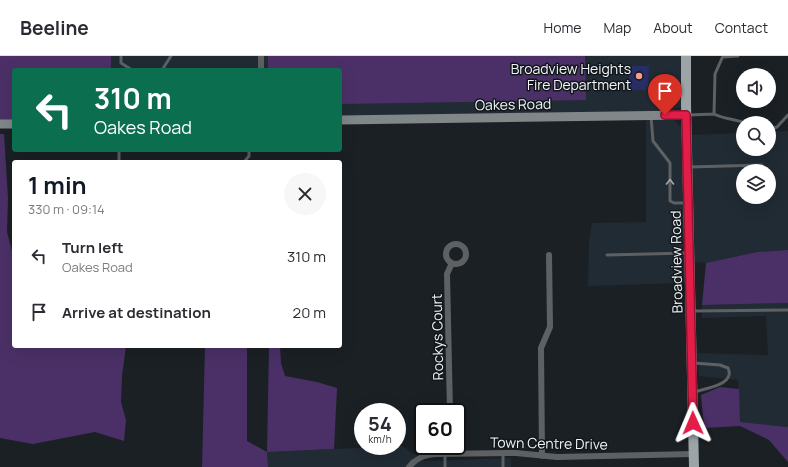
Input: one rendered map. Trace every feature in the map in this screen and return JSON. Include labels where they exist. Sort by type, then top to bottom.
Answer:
[{"type":"main road","name":"Broadview Road","points":[[686,56],[694,467]]},
{"type":"street","points":[[261,56],[261,68]]},
{"type":"street","name":"Oakes Road","points":[[342,120],[686,115]]},
{"type":"street","points":[[0,124],[12,124]]},
{"type":"street","points":[[542,456],[541,348],[550,327],[549,255]]},
{"type":"street","name":"Rockys Court","points":[[450,403],[448,274],[452,263]]},
{"type":"street","name":"Town Centre Drive","points":[[466,454],[523,453],[542,456],[693,454]]},
{"type":"street","name":"Town Centre Drive","points":[[409,467],[415,461],[430,455]]},
{"type":"lane","points":[[121,56],[121,63],[129,68]]},
{"type":"lane","points":[[163,68],[171,56]]},
{"type":"lane","points":[[714,114],[715,74],[723,57],[738,56]]},
{"type":"lane","points":[[686,115],[714,114],[723,118],[736,119]]},
{"type":"lane","points":[[651,116],[653,141],[670,162],[670,202],[689,203]]},
{"type":"lane","points":[[776,127],[788,116]]},
{"type":"lane","points":[[688,167],[736,166]]},
{"type":"lane","points":[[607,255],[690,253]]},
{"type":"lane","points":[[691,312],[788,310]]},
{"type":"lane","points":[[691,363],[720,365],[728,368],[729,375],[725,382],[714,387],[692,393]]},
{"type":"lane","points":[[503,453],[503,467]]},
{"type":"lane","points":[[445,467],[448,455]]},
{"type":"shaded area","points":[[0,56],[111,56],[111,68],[12,68],[12,123],[0,123]]},
{"type":"shaded area","points":[[111,56],[681,56],[681,107],[666,111],[342,116],[342,68],[111,68]]},
{"type":"shaded area","points":[[268,56],[585,56],[586,100],[342,104],[342,68],[268,68]]},
{"type":"shaded area","points":[[646,120],[674,120],[682,128],[686,283],[588,286],[589,241],[592,223],[646,222]]},
{"type":"shaded area","points":[[788,131],[788,250],[757,252],[706,263],[695,262],[691,135],[736,133],[736,156],[776,156],[776,132]]},
{"type":"shaded area","points":[[0,134],[4,134],[8,198],[7,232],[12,251],[12,348],[126,348],[122,376],[121,402],[126,420],[124,441],[95,432],[33,444],[0,438]]},
{"type":"shaded area","points":[[788,250],[788,303],[702,305],[706,263],[757,252]]},
{"type":"shaded area","points":[[788,303],[788,427],[740,422],[738,380],[699,376],[697,353],[768,355],[766,316],[702,318],[702,305]]},
{"type":"shaded area","points":[[205,348],[247,348],[247,441],[267,452],[268,467],[202,467]]},
{"type":"shaded area","points":[[269,348],[280,348],[281,363],[285,376],[317,382],[337,388],[334,449],[267,452]]},
{"type":"shaded area","points":[[720,387],[739,389],[740,422],[788,427],[788,462],[769,440],[740,426],[704,428],[701,395]]},
{"type":"shaded area","points":[[354,448],[354,455],[406,455],[406,449],[424,461],[511,458],[511,467],[268,467],[267,452]]},
{"type":"building","name":"Broadview Heights Fire Department","points":[[629,66],[649,66],[648,87],[646,87],[646,90],[632,90],[632,87],[629,87]]},
{"type":"place","name":"Broadview Heights Fire Department","points":[[639,76]]},
{"type":"route","points":[[665,115],[686,115],[689,179],[693,423]]}]
